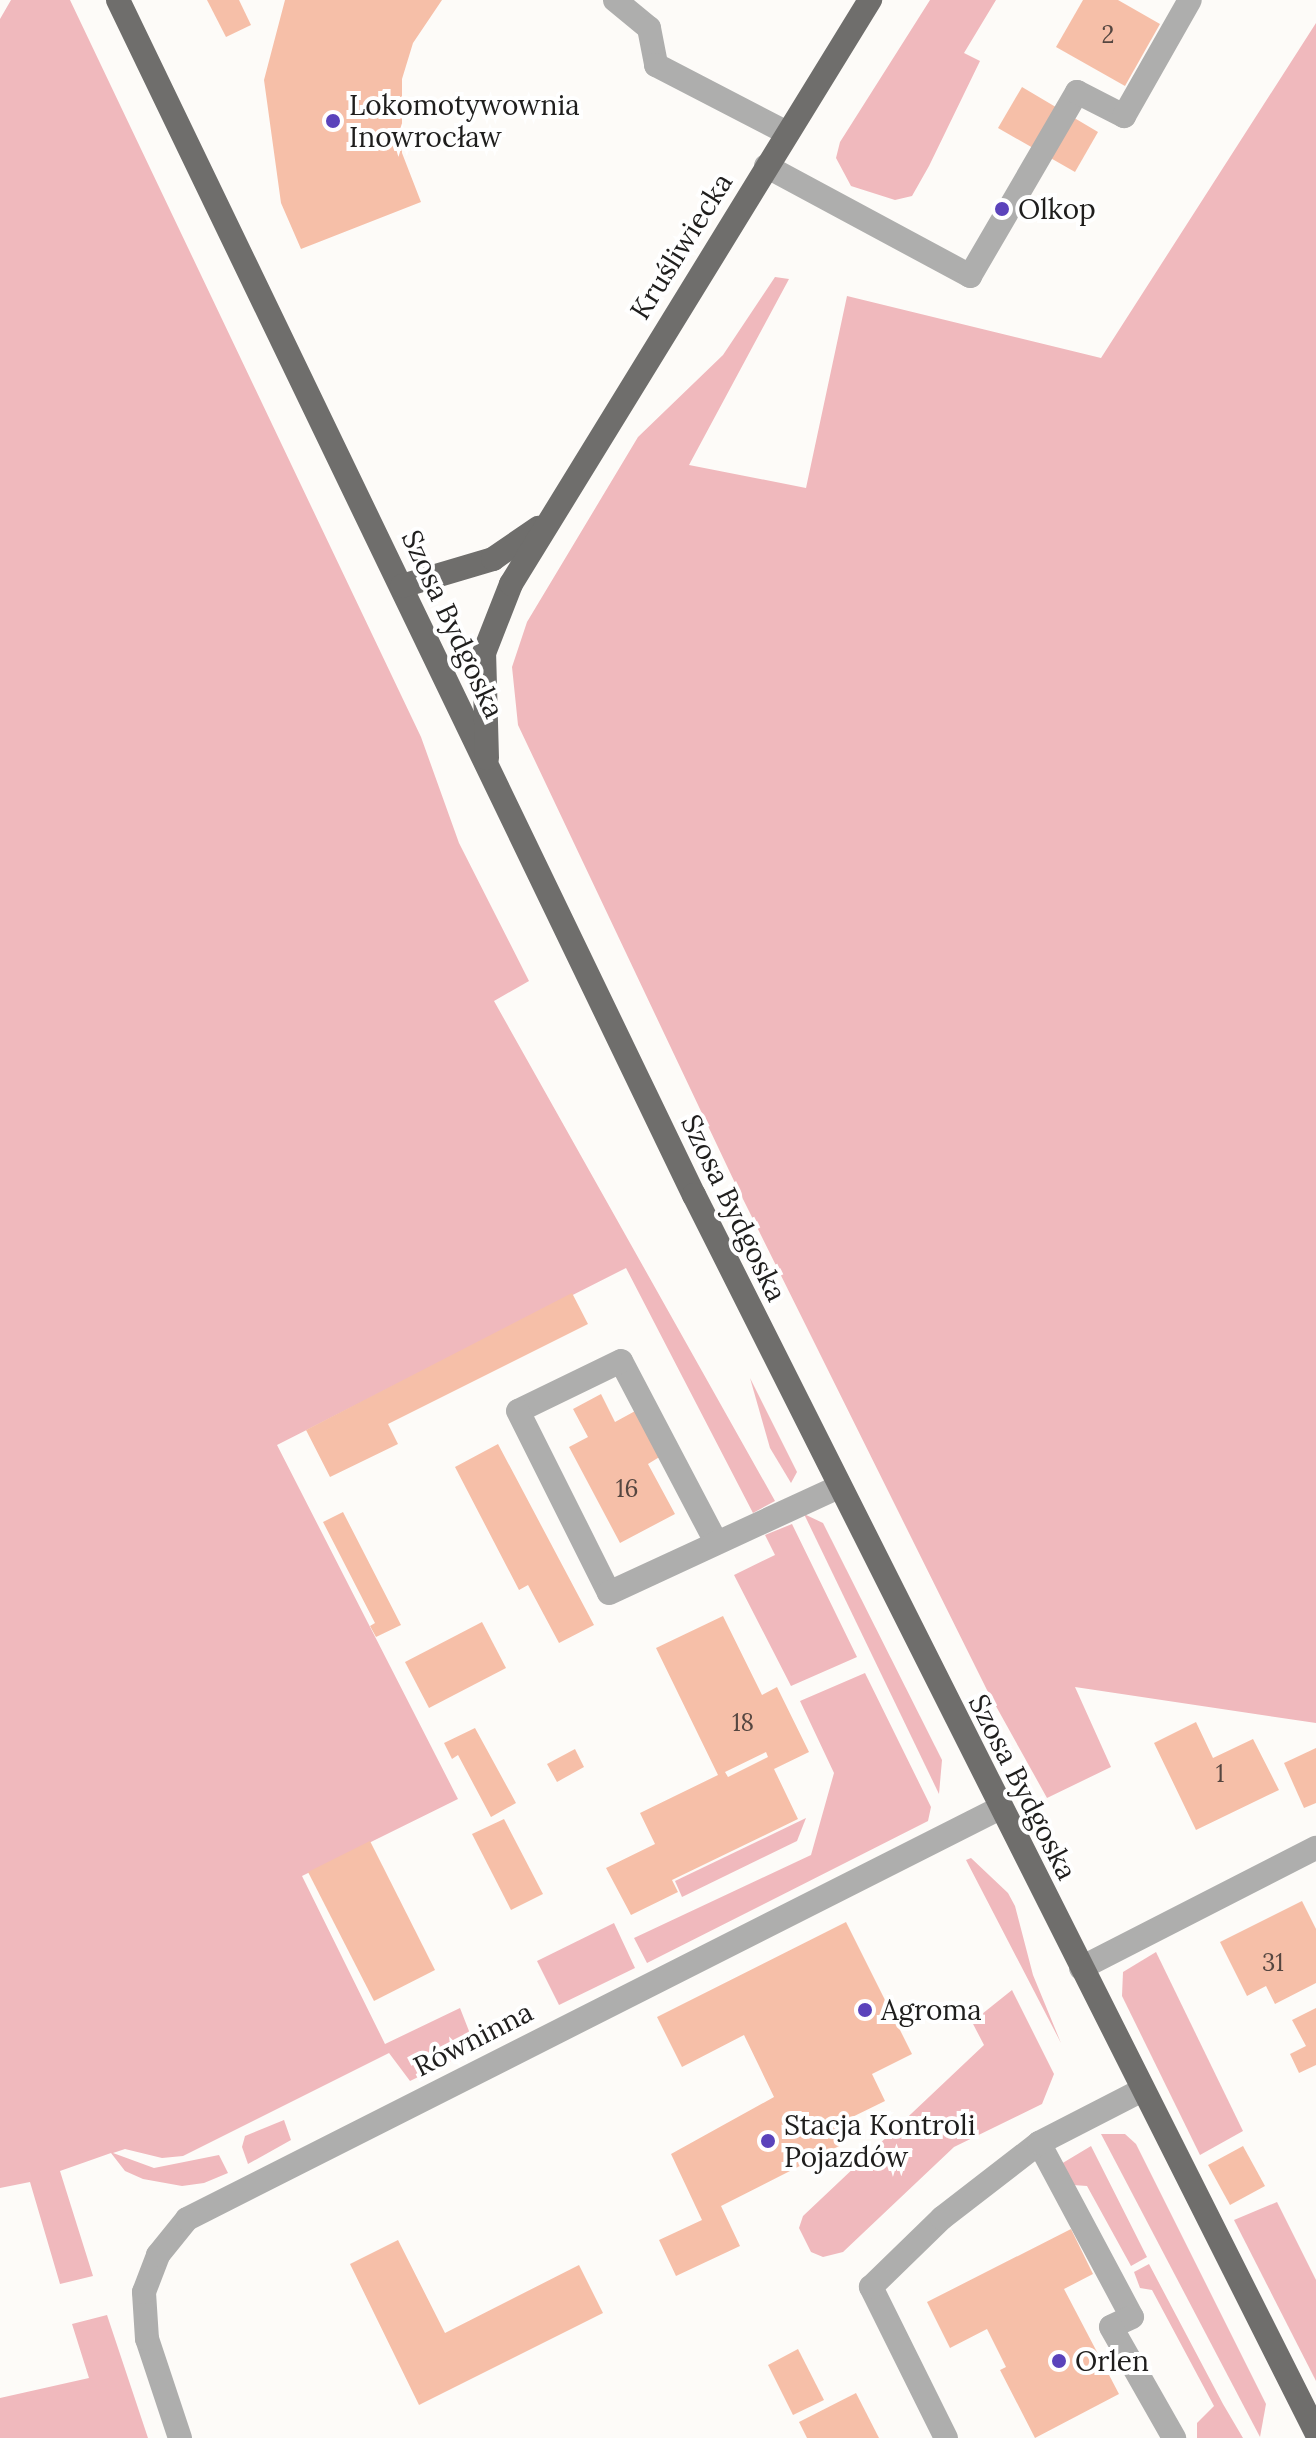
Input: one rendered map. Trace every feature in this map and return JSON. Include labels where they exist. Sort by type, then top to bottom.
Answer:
[{"type":"main road","name":"Szosa Bydgoska","points":[[118,0],[838,1487],[1316,2432]]},
{"type":"main road","name":"Kruśliwiecka","points":[[487,764],[484,653],[511,584],[543,523],[870,0]]},
{"type":"main road","name":"Kruśliwiecka","points":[[402,586],[493,559],[543,523]]},
{"type":"street","points":[[615,0],[649,28],[656,65],[787,133]]},
{"type":"street","points":[[766,166],[970,276],[1077,92],[1124,116],[1190,0]]},
{"type":"street","points":[[716,1542],[621,1361],[518,1411],[609,1593],[838,1487]]},
{"type":"street","name":"Równinna","points":[[180,2438],[147,2339],[144,2292],[158,2255],[187,2219],[1000,1808]]},
{"type":"street","points":[[1081,1968],[1316,1848]]},
{"type":"street","points":[[946,2438],[871,2287],[942,2218],[1039,2143],[1142,2090]]},
{"type":"street","points":[[1039,2143],[1132,2317],[1111,2327],[1174,2438]]},
{"type":"shaded area","points":[[11,0],[70,0],[421,737],[459,843],[529,981],[494,1001],[775,1501],[753,1513],[626,1268],[277,1445],[458,1799],[302,1876],[385,2044],[460,2008],[476,2049],[410,2081],[389,2053],[183,2156],[162,2158],[125,2149],[113,2153],[154,2168],[219,2155],[228,2173],[204,2183],[182,2186],[143,2179],[125,2171],[111,2153],[60,2171],[93,2276],[60,2284],[30,2182],[0,2188],[0,19]]},
{"type":"shaded area","points":[[930,0],[996,0],[964,53],[980,61],[929,166],[912,196],[895,200],[851,186],[836,158],[840,142]]},
{"type":"shaded area","points":[[1316,23],[1316,1723],[1075,1687],[1111,1767],[1047,1798],[987,1690],[735,1183],[518,725],[512,667],[527,622],[638,437],[723,355],[775,277],[789,279],[689,465],[806,488],[847,296],[1101,358]]},
{"type":"shaded area","points":[[750,1378],[797,1472],[791,1483],[770,1448]]},
{"type":"shaded area","points":[[804,1514],[823,1523],[942,1760],[939,1794]]},
{"type":"shaded area","points":[[792,1524],[857,1657],[791,1686],[734,1575],[775,1555],[765,1535]]},
{"type":"shaded area","points":[[865,1673],[931,1807],[928,1821],[647,1963],[634,1938],[811,1855],[834,1773],[800,1701]]},
{"type":"shaded area","points":[[806,1818],[797,1841],[682,1897],[675,1881]]},
{"type":"shaded area","points":[[971,1858],[1008,1893],[1015,1906],[1033,1975],[1061,2043],[966,1860]]},
{"type":"shaded area","points":[[614,1923],[635,1968],[559,2005],[537,1961]]},
{"type":"shaded area","points":[[1156,1952],[1243,2131],[1200,2155],[1122,1996],[1123,1972]]},
{"type":"shaded area","points":[[1012,1990],[1054,2074],[1042,2104],[954,2147],[843,2252],[823,2257],[811,2252],[799,2228],[803,2216],[984,2045],[972,2022]]},
{"type":"shaded area","points":[[284,2120],[291,2140],[248,2164],[242,2147],[245,2136]]},
{"type":"shaded area","points":[[1101,2134],[1125,2134],[1136,2144],[1266,2404],[1260,2437]]},
{"type":"shaded area","points":[[1091,2146],[1147,2257],[1131,2266],[1087,2186],[1073,2185],[1061,2164]]},
{"type":"shaded area","points":[[1277,2202],[1316,2280],[1316,2381],[1234,2220]]},
{"type":"shaded area","points":[[1149,2264],[1243,2438],[1197,2438],[1197,2423],[1214,2406],[1152,2290],[1140,2288],[1134,2272]]},
{"type":"shaded area","points":[[107,2315],[148,2438],[0,2438],[0,2398],[89,2378],[72,2324]]},
{"type":"building","points":[[207,0],[239,0],[251,25],[226,37]]},
{"type":"building","name":"Lokomotywownia Inowrocław","points":[[285,0],[442,0],[413,43],[402,79],[402,153],[421,202],[301,249],[281,203],[264,80]]},
{"type":"building","points":[[1083,0],[1118,0],[1160,24],[1125,86],[1056,47]]},
{"type":"building","points":[[1022,87],[1098,132],[1075,172],[998,128]]},
{"type":"building","points":[[572,1293],[588,1324],[388,1424],[398,1444],[330,1477],[306,1430]]},
{"type":"building","points":[[601,1394],[615,1422],[637,1410],[661,1456],[648,1464],[675,1514],[620,1543],[569,1447],[588,1437],[573,1409]]},
{"type":"building","points":[[498,1444],[594,1625],[559,1643],[528,1585],[519,1590],[455,1467]]},
{"type":"building","points":[[343,1512],[401,1625],[376,1637],[370,1626],[375,1623],[323,1522]]},
{"type":"building","points":[[723,1616],[762,1695],[777,1687],[809,1752],[774,1769],[798,1819],[672,1880],[678,1892],[631,1915],[606,1868],[655,1844],[640,1813],[718,1775],[656,1648]],"holes":[[[766,1752],[768,1757],[728,1777],[725,1772]]]},
{"type":"building","points":[[482,1622],[506,1668],[429,1708],[405,1662]]},
{"type":"building","points":[[1196,1722],[1213,1758],[1253,1739],[1279,1790],[1196,1830],[1154,1743]]},
{"type":"building","points":[[475,1728],[516,1803],[491,1817],[458,1755],[452,1759],[444,1743]]},
{"type":"building","points":[[1316,1748],[1316,1803],[1304,1808],[1284,1763]]},
{"type":"building","points":[[575,1749],[584,1767],[557,1782],[547,1764]]},
{"type":"building","points":[[504,1819],[543,1894],[511,1910],[472,1834]]},
{"type":"building","points":[[370,1841],[435,1970],[374,2001],[308,1872]]},
{"type":"building","points":[[1302,1901],[1316,1929],[1316,1983],[1275,2004],[1266,1986],[1247,1996],[1220,1942]]},
{"type":"building","points":[[846,1922],[912,2054],[872,2074],[885,2101],[838,2124],[847,2142],[721,2206],[740,2246],[676,2276],[659,2240],[702,2220],[671,2154],[774,2097],[744,2035],[682,2067],[657,2017]]},
{"type":"building","points":[[1316,2008],[1316,2065],[1299,2073],[1290,2054],[1306,2046],[1292,2020]]},
{"type":"building","points":[[1243,2146],[1265,2186],[1230,2205],[1208,2165]]},
{"type":"building","points":[[1071,2229],[1093,2274],[1064,2289],[1119,2394],[1035,2438],[1000,2370],[1006,2367],[987,2329],[950,2348],[927,2302]]},
{"type":"building","points":[[398,2240],[445,2333],[579,2265],[603,2313],[419,2405],[350,2264]]},
{"type":"building","points":[[798,2349],[824,2400],[793,2415],[768,2365]]},
{"type":"building","points":[[856,2393],[879,2438],[807,2438],[799,2422]]},
{"type":"place","name":"Lokomotywownia Inowrocław","points":[[333,121]]},
{"type":"place","name":"Olkop","points":[[1002,209]]},
{"type":"place","name":"Agroma","points":[[865,2010]]},
{"type":"place","name":"Stacja Kontroli Pojazdów","points":[[768,2141]]},
{"type":"place","name":"Orlen","points":[[1059,2361]]}]
